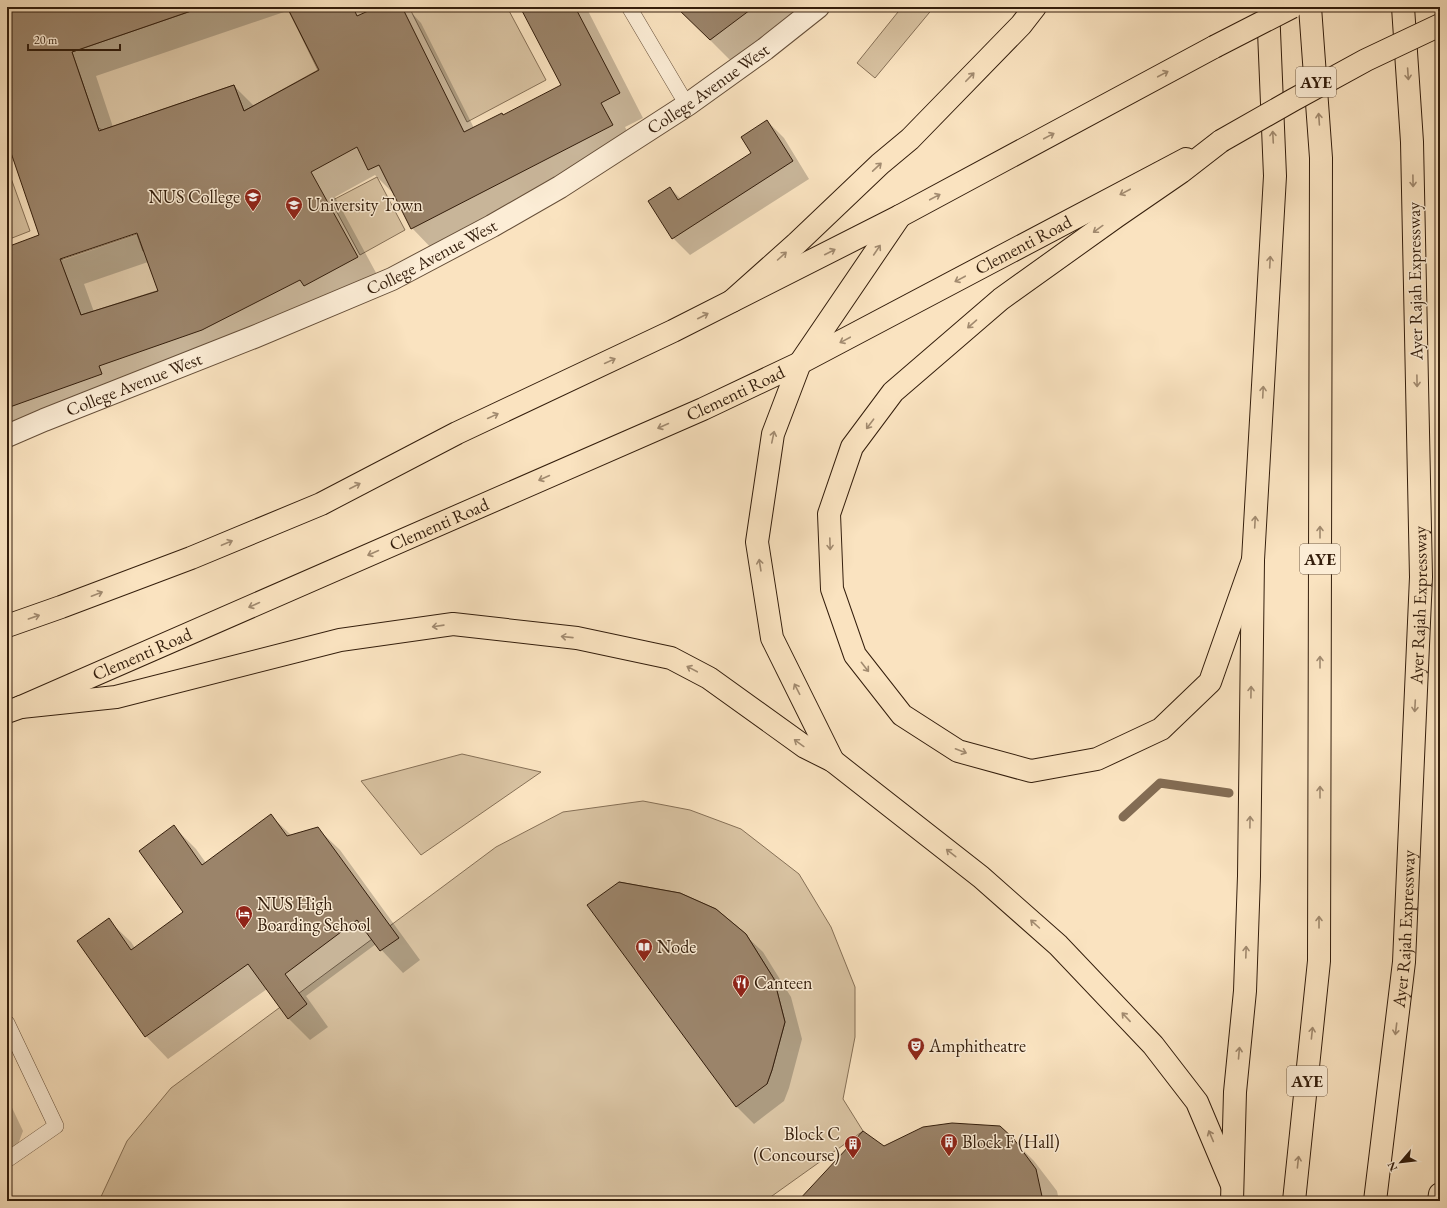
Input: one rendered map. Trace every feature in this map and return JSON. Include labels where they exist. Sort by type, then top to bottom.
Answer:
[{"type":"main road","points":[[732,301],[797,243],[880,164],[910,139],[1021,25],[1035,7]]},
{"type":"main road","points":[[1232,1193],[1235,1092],[1244,991],[1249,876],[1253,560],[1275,176],[1268,7]]},
{"type":"main road","points":[[7,626],[191,558],[321,504],[457,433],[673,331],[900,216],[1214,47],[1292,7]]},
{"type":"main road","name":"AYE","points":[[1294,1201],[1319,961],[1321,158],[1310,7]]},
{"type":"main road","name":"Ayer Rajah Expressway","points":[[1375,1201],[1404,962],[1421,577],[1412,142],[1403,7]]},
{"type":"main road","name":"Clementi Road","points":[[14,710],[703,409],[800,364],[1221,141],[1366,60],[1440,25]]},
{"type":"main road","points":[[1221,141],[1181,172],[1001,299],[893,392],[852,447],[829,514],[832,589],[855,655],[902,714],[958,751],[1031,771],[1097,759],[1161,729],[1210,682],[1253,560]]},
{"type":"main road","points":[[833,761],[772,638],[757,542],[773,434],[800,364],[900,216]]},
{"type":"main road","points":[[14,710],[116,697],[340,640],[453,624],[577,638],[671,658],[709,678],[805,747],[833,761],[981,877],[1058,945],[1153,1045],[1197,1102],[1232,1193]]},
{"type":"main road","points":[[1439,1201],[1440,1194]]},
{"type":"street","name":"College Avenue West","points":[[7,436],[254,337],[392,279],[492,226],[560,187],[687,105],[765,49],[818,7]]},
{"type":"lane","points":[[629,7],[687,105]]},
{"type":"lane","points":[[7,1023],[56,1126],[7,1160]]},
{"type":"shaded area","points":[[203,7],[287,7],[318,70],[244,111],[234,85],[102,130],[98,128],[72,52]]},
{"type":"shaded area","points":[[409,7],[507,7],[546,80],[467,122]]},
{"type":"shaded area","points":[[902,7],[934,7],[875,78],[857,63]]},
{"type":"shaded area","points":[[7,167],[30,231],[7,240]]},
{"type":"shaded area","points":[[377,177],[405,230],[360,255],[331,201]]},
{"type":"shaded area","points":[[137,234],[143,251],[185,282],[81,315],[60,260]]},
{"type":"shaded area","points":[[462,754],[541,772],[421,855],[361,781]]},
{"type":"shaded area","points":[[643,801],[690,810],[741,829],[799,874],[831,927],[855,987],[855,1037],[843,1099],[863,1131],[765,1201],[99,1201],[127,1141],[171,1088],[496,847],[563,812]],"holes":[[[619,882],[680,893],[716,909],[746,934],[774,979],[785,1022],[767,1084]]]},
{"type":"building","name":"NUS College","points":[[7,7],[190,7],[191,11],[72,52],[99,131],[234,85],[244,111],[319,70],[287,7],[353,7],[357,16],[377,7],[402,7],[464,132],[502,113],[503,115],[561,85],[520,7],[575,7],[620,93],[601,103],[613,125],[411,229],[379,165],[368,170],[357,147],[311,172],[358,257],[304,286],[300,280],[202,330],[99,366],[102,374],[7,408],[7,247],[39,235],[7,141]],"holes":[[[137,233],[158,291],[81,315],[60,259]]]},
{"type":"building","points":[[676,7],[754,7],[710,40]]},
{"type":"building","points":[[767,120],[793,161],[672,239],[648,201],[670,187],[678,200],[751,153],[741,137]]},
{"type":"building","name":"NUS High Boarding School","points":[[271,814],[287,836],[318,827],[399,938],[380,951],[357,920],[285,974],[307,1004],[288,1019],[248,964],[145,1037],[77,941],[109,918],[131,950],[183,912],[139,851],[174,825],[202,865]]},
{"type":"building","points":[[619,882],[680,893],[716,909],[746,934],[774,979],[785,1022],[772,1070],[767,1084],[736,1107],[587,905]]},
{"type":"building","name":"Block F (Hall)","points":[[952,1123],[1000,1126],[1013,1138],[1036,1169],[1043,1201],[798,1201],[863,1131],[884,1146],[923,1127]]},
{"type":"waterway","points":[[1123,817],[1160,783],[1229,793]]},
{"type":"place","name":"NUS College","points":[[253,212]]},
{"type":"place","name":"University Town","points":[[294,220]]},
{"type":"place","name":"NUS High Boarding School","points":[[244,929]]},
{"type":"place","name":"Node","points":[[644,962]]},
{"type":"place","name":"Canteen","points":[[741,998]]},
{"type":"place","name":"Amphitheatre","points":[[916,1061]]},
{"type":"place","name":"Block F (Hall)","points":[[949,1157]]},
{"type":"place","name":"Block C (Concourse)","points":[[853,1159]]}]
